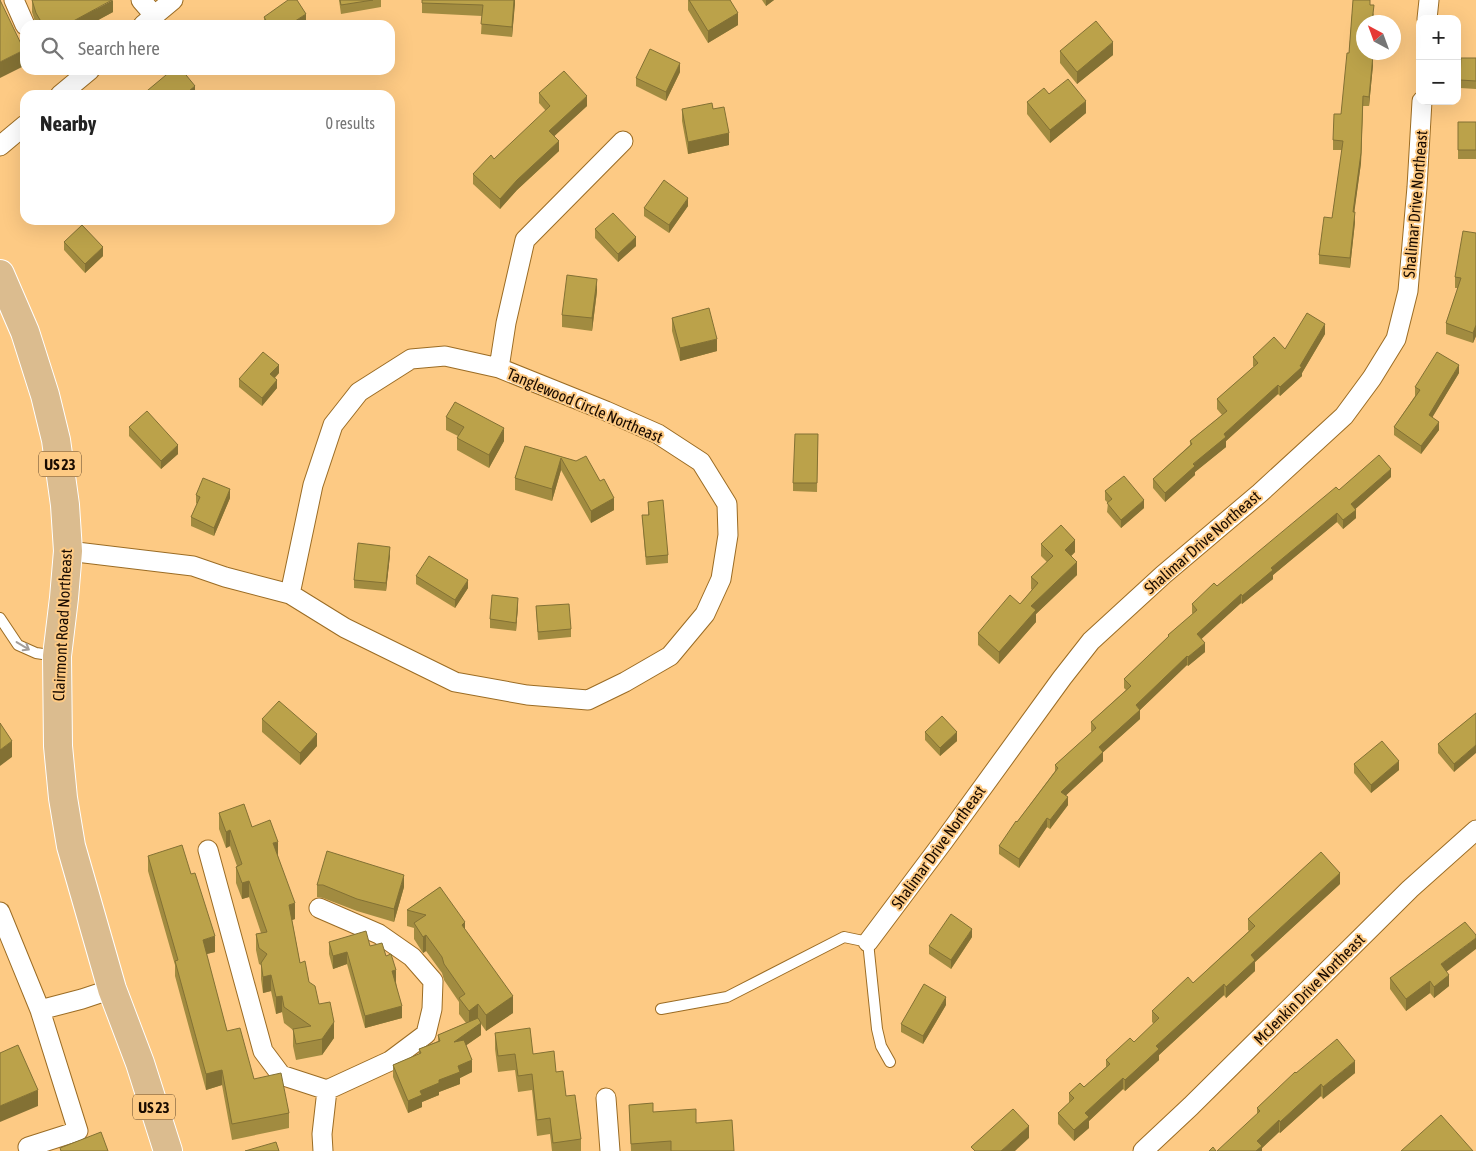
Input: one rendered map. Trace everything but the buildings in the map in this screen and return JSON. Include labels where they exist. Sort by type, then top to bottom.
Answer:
[{"type":"main road","name":"Clairmont Road Northeast","points":[[0,274],[36,362],[54,431],[65,505],[68,551],[57,656],[58,746],[63,798],[71,846],[112,989],[140,1063],[168,1151]]},
{"type":"street","points":[[14,0],[23,20]]},
{"type":"street","points":[[141,0],[149,20],[173,0]]},
{"type":"street","points":[[1428,15],[1429,0]]},
{"type":"street","points":[[66,90],[84,75]]},
{"type":"street","name":"Shalimar Drive Northeast","points":[[868,942],[1091,640],[1163,575],[1260,493],[1344,416],[1372,378],[1396,338],[1408,291],[1422,105]]},
{"type":"street","points":[[0,146],[20,129]]},
{"type":"street","points":[[499,368],[506,323],[525,240],[623,141]]},
{"type":"street","name":"Tanglewood Circle Northeast","points":[[68,551],[192,566],[225,577],[290,594],[345,628],[454,682],[527,695],[588,700],[625,682],[670,656],[705,614],[721,580],[728,535],[727,504],[701,462],[658,434],[499,368],[445,356],[410,359],[359,392],[333,424],[313,485],[290,594]]},
{"type":"street","name":"McJenkin Drive Northeast","points":[[1143,1151],[1410,889],[1476,830]]},
{"type":"street","points":[[208,850],[263,1051],[281,1074],[328,1090],[390,1061],[426,1034],[432,1009],[433,981],[412,957],[378,934],[319,908]]},
{"type":"street","points":[[0,912],[40,1010],[78,1131],[24,1150]]},
{"type":"street","points":[[40,1010],[112,989]]},
{"type":"street","points":[[323,1151],[322,1134],[328,1090]]},
{"type":"street","points":[[606,1098],[610,1151]]},
{"type":"lane","points":[[0,618],[18,645],[36,652],[57,656]]},
{"type":"lane","points":[[661,1008],[727,996],[844,938],[868,942],[877,1029],[881,1046],[890,1062]]}]
